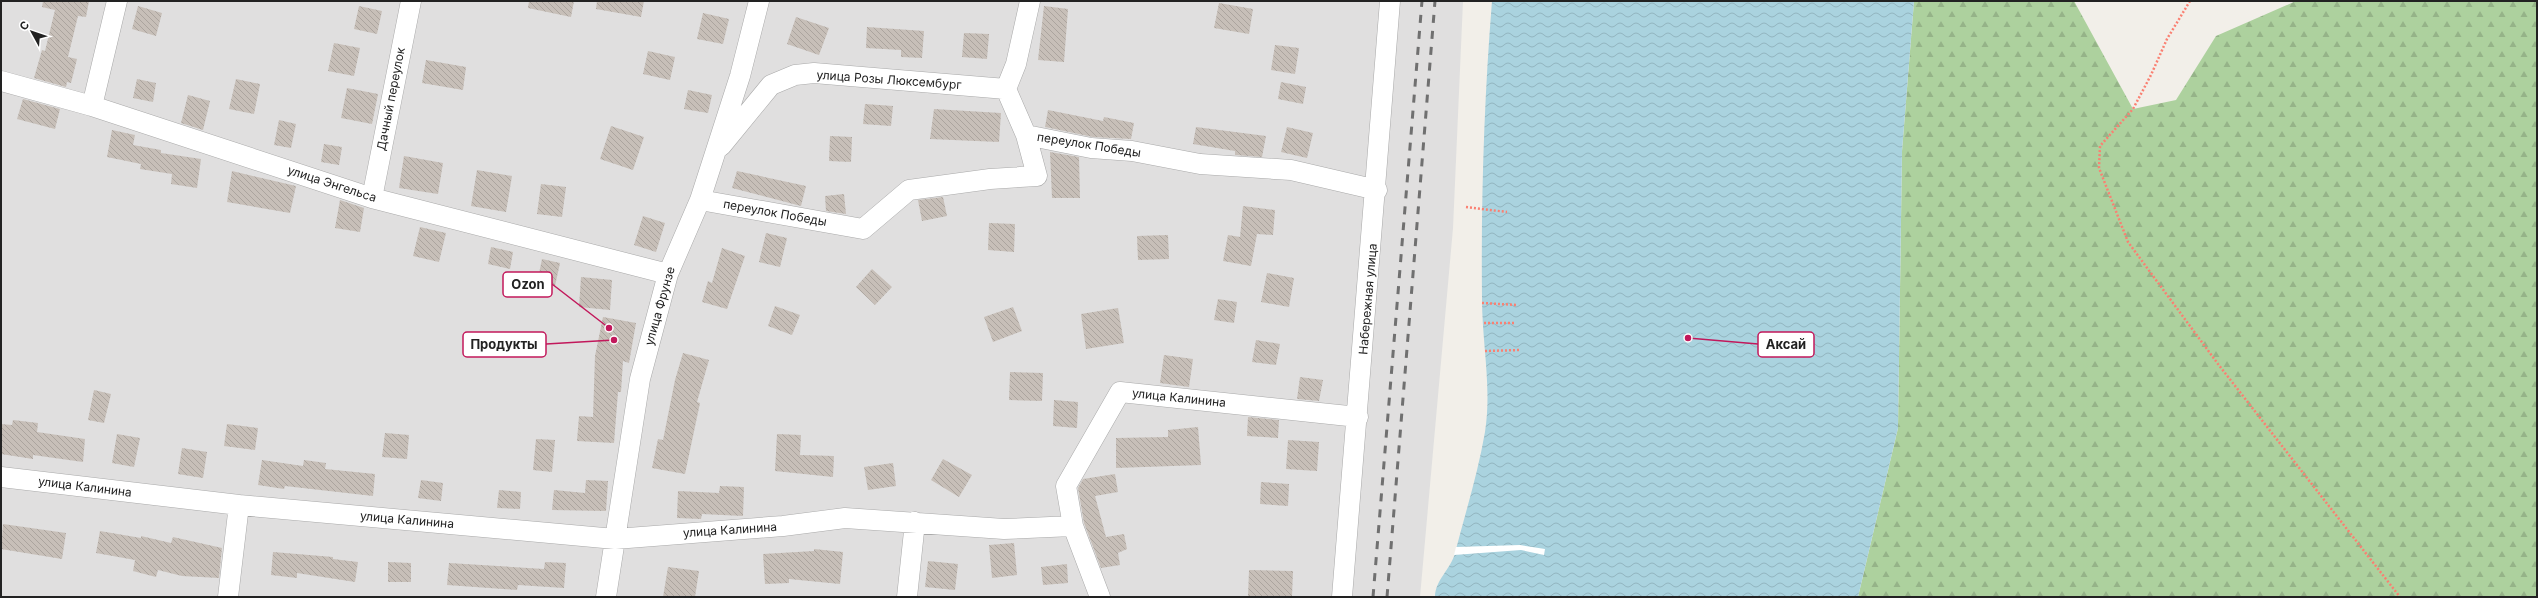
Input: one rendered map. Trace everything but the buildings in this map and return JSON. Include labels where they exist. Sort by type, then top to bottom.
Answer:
[{"type":"street","points":[[92,106],[117,1]]},
{"type":"street","name":"Дачный переулок","points":[[372,198],[411,1]]},
{"type":"street","name":"улица Фрунзе","points":[[606,597],[640,379],[668,274],[700,200],[759,1]]},
{"type":"street","points":[[1026,135],[1006,89],[1016,64],[1030,1]]},
{"type":"street","name":"Набережная улица","points":[[1342,597],[1377,190],[1390,1]]},
{"type":"street","name":"улица Розы Люксембург","points":[[715,153],[771,85],[795,75],[814,73],[1006,89]]},
{"type":"street","name":"улица Энгельса","points":[[1,81],[92,106],[372,198],[668,274]]},
{"type":"street","name":"переулок Победы","points":[[700,200],[863,229],[909,190],[990,179],[1037,176],[1026,135],[1091,148],[1132,151],[1200,164],[1291,170],[1377,190]]},
{"type":"street","name":"улица Калинина","points":[[1,478],[239,505],[615,539],[783,526],[845,518],[1004,529],[1073,526],[1066,486],[1120,392],[1358,417]]},
{"type":"street","points":[[228,597],[239,505]]},
{"type":"street","points":[[907,597],[916,522]]},
{"type":"street","points":[[1073,526],[1100,597]]},
{"type":"path","points":[[2190,1],[2167,39],[2133,109],[2100,146],[2099,168],[2128,242],[2218,364],[2400,597]]},
{"type":"path","points":[[1466,207],[1507,212]]},
{"type":"path","points":[[1482,303],[1517,305]]},
{"type":"path","points":[[1484,323],[1516,323]]},
{"type":"path","points":[[1485,351],[1521,350]]},
{"type":"shaded area","points":[[1,1],[1463,1],[1453,228],[1420,597],[1,597]]},
{"type":"green space","points":[[1914,1],[2074,1],[2133,109],[2176,100],[2216,36],[2296,1],[2537,1],[2537,597],[1858,597],[1898,428],[1902,151]]},
{"type":"water","points":[[1492,1],[1914,1],[1902,151],[1898,428],[1858,597],[1435,597],[1440,580],[1455,553],[1479,463],[1487,415],[1487,382],[1482,316],[1482,224],[1485,112]]},
{"type":"pier","points":[[1520,545],[1545,549],[1544,555],[1521,550],[1454,555],[1456,547]]},
{"type":"railway","points":[[1373,597],[1422,1]]},
{"type":"railway","points":[[1387,597],[1435,1]]},
{"type":"place","name":"Ozon","points":[[609,328]]},
{"type":"place","name":"Аксай","points":[[1688,338]]},
{"type":"place","name":"Продукты","points":[[614,340]]}]
